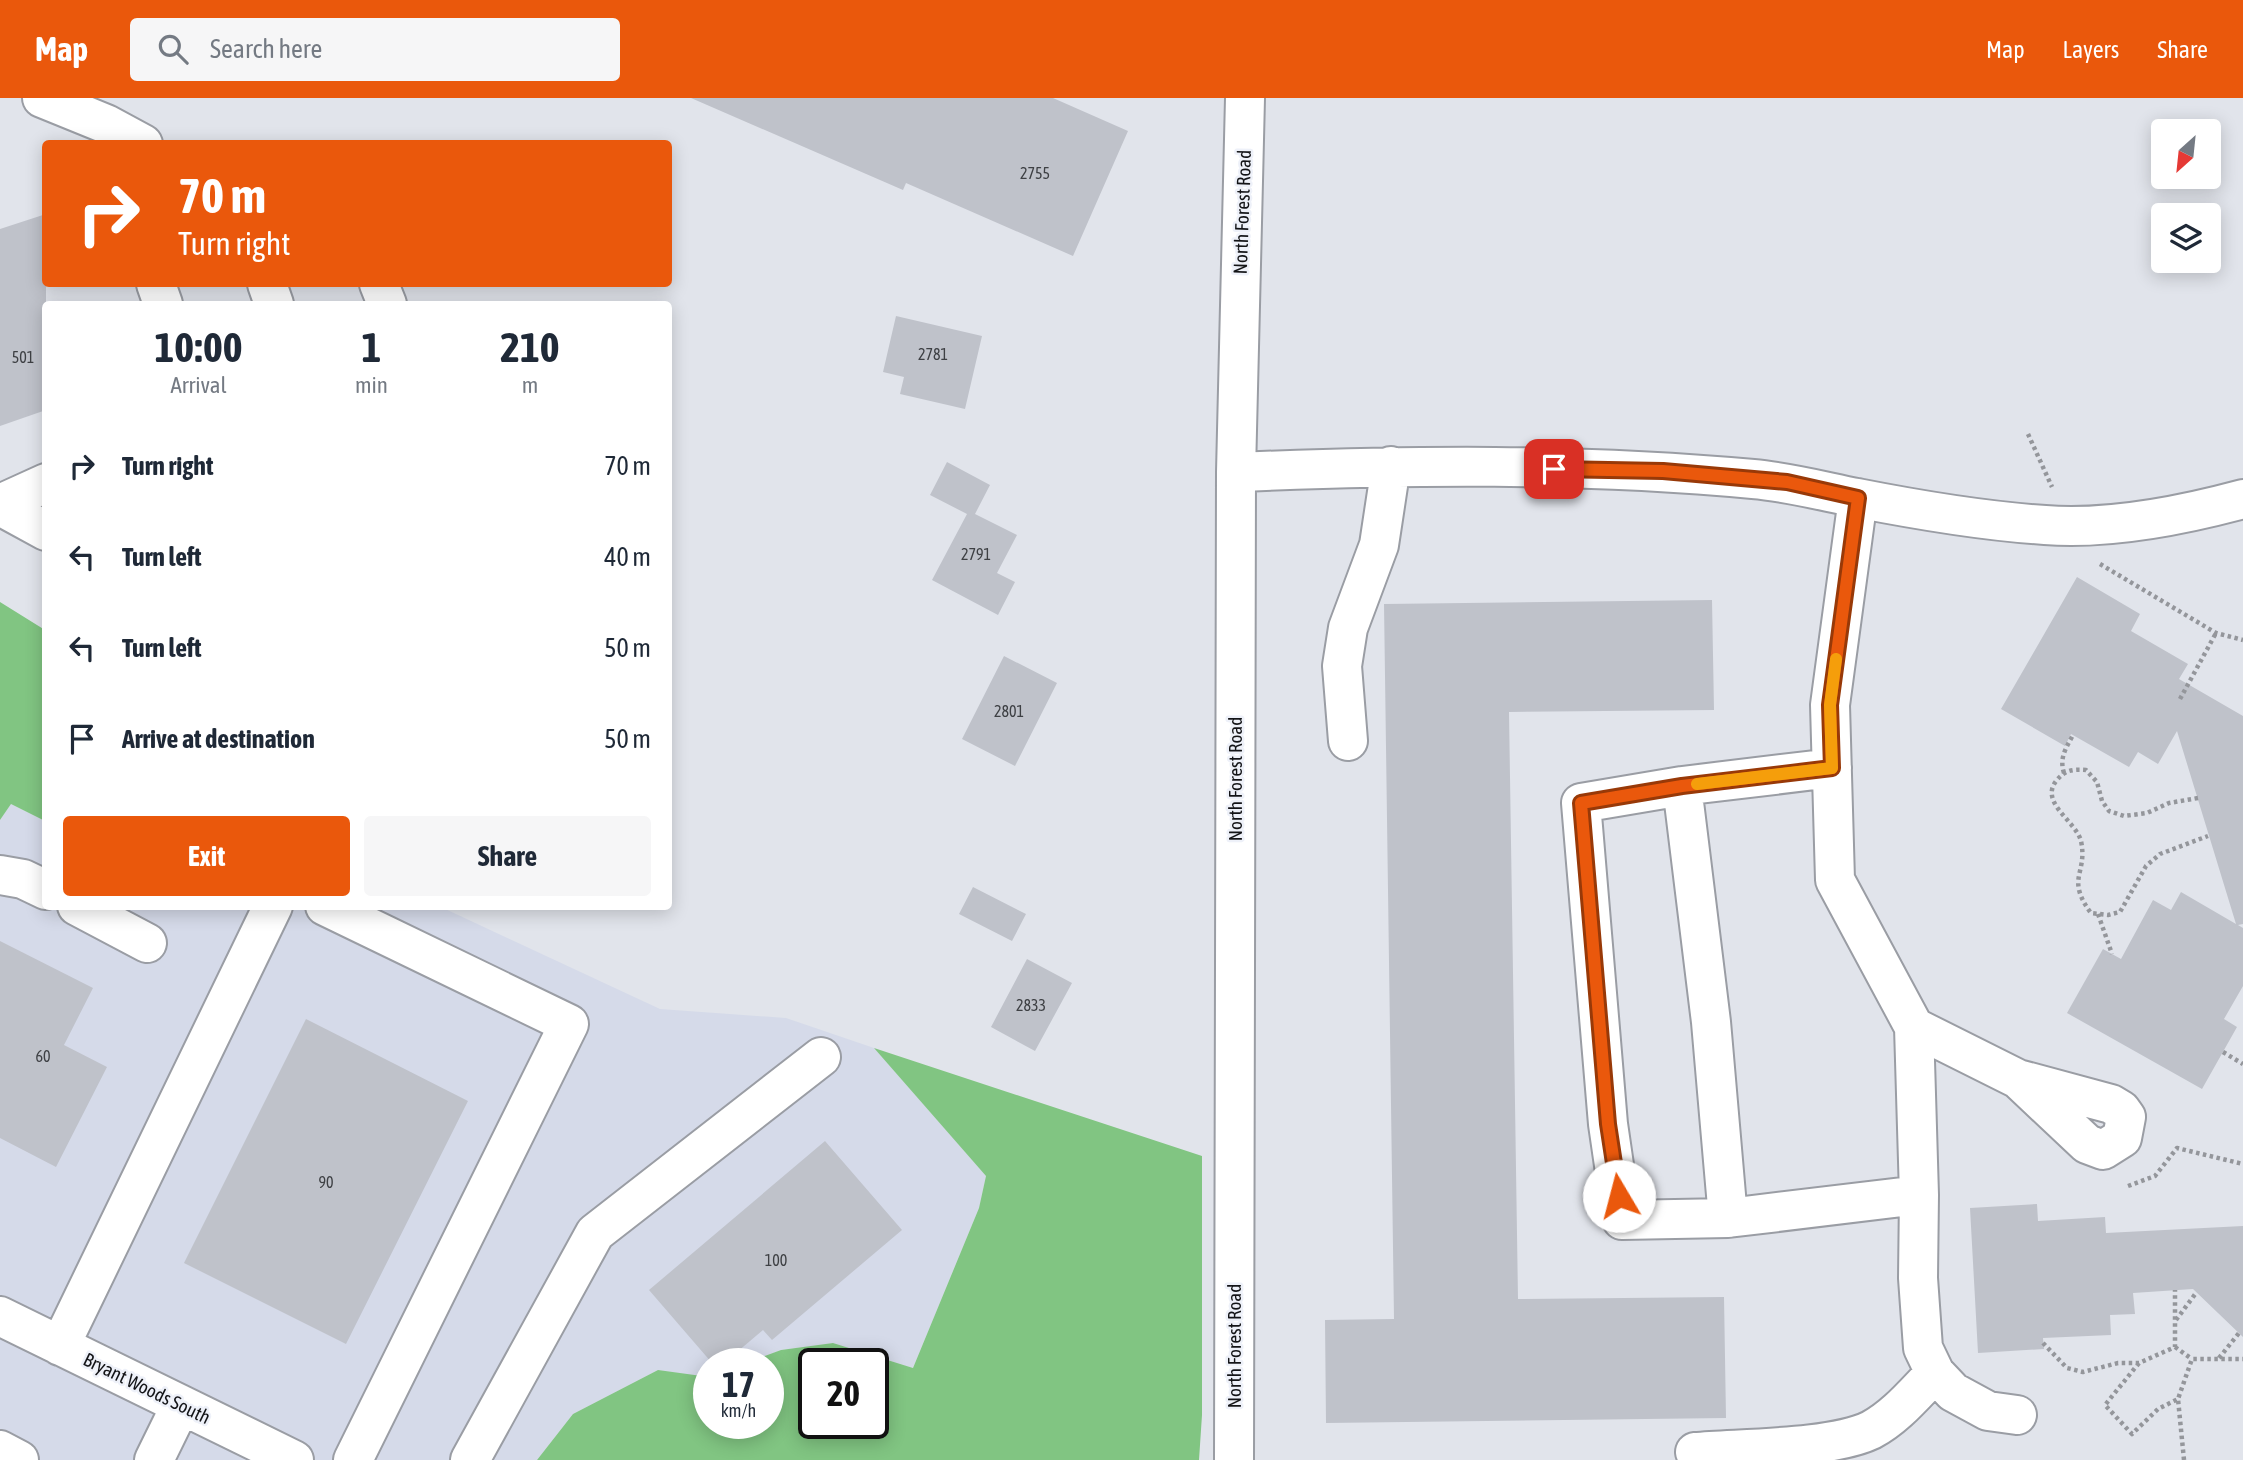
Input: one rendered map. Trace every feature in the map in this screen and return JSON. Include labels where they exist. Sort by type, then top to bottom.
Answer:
[{"type":"street","points":[[42,98],[109,134],[129,140]]},
{"type":"street","name":"North Forest Road","points":[[1234,1460],[1236,472],[1245,98]]},
{"type":"street","points":[[1348,741],[1342,666],[1348,628],[1379,545],[1391,466]]},
{"type":"street","points":[[1236,472],[1391,466],[1663,471],[1787,482],[1858,498],[2045,526],[2106,525],[2213,507],[2243,499]]},
{"type":"street","points":[[0,505],[42,485]]},
{"type":"street","points":[[1858,498],[1830,705],[1835,880],[1914,1027],[1920,1195],[1918,1278],[1923,1348],[1935,1373],[1953,1392],[1988,1411],[2017,1415]]},
{"type":"street","points":[[0,505],[42,529]]},
{"type":"street","points":[[1832,768],[1682,786],[1581,803],[1608,1124],[1622,1220],[1728,1217],[1920,1195]]},
{"type":"street","points":[[1682,786],[1711,1021],[1728,1217]]},
{"type":"street","points":[[0,875],[23,878],[42,888]]},
{"type":"street","points":[[85,910],[148,943]]},
{"type":"street","points":[[60,1346],[271,910]]},
{"type":"street","points":[[332,910],[569,1024],[353,1460]]},
{"type":"street","points":[[1914,1027],[2018,1079]]},
{"type":"street","points":[[470,1460],[595,1233],[821,1057]]},
{"type":"street","name":"Bryant Woods South","points":[[0,1317],[294,1460]]},
{"type":"street","points":[[1695,1452],[1829,1442],[1870,1430],[1894,1413],[1935,1373]]},
{"type":"street","points":[[153,1460],[181,1405]]},
{"type":"street","points":[[0,1450],[19,1460]]},
{"type":"path","points":[[2180,699],[2216,633]]},
{"type":"path","points":[[2064,773],[2061,765],[2063,755],[2073,735]]},
{"type":"path","points":[[2199,798],[2169,803],[2147,813],[2124,816],[2109,811],[2102,801],[2096,782],[2086,770],[2073,769],[2064,773],[2052,785],[2052,796],[2058,809],[2080,836],[2082,850],[2077,890],[2091,913],[2108,915],[2120,912],[2146,866],[2160,854],[2208,835]]},
{"type":"path","points":[[2098,914],[2112,954]]},
{"type":"path","points":[[2223,1052],[2243,1064]]},
{"type":"path","points":[[2128,1186],[2155,1176],[2177,1148],[2243,1164]]},
{"type":"path","points":[[2175,1290],[2175,1347]]},
{"type":"path","points":[[2175,1322],[2196,1293]]},
{"type":"path","points":[[2219,1358],[2239,1333]]},
{"type":"path","points":[[2043,1343],[2067,1368],[2083,1373],[2118,1363],[2139,1363],[2175,1347]]},
{"type":"path","points":[[2175,1347],[2192,1359],[2243,1360]]},
{"type":"path","points":[[2184,1460],[2178,1399],[2192,1359]]},
{"type":"path","points":[[2139,1363],[2105,1405],[2132,1434],[2158,1409],[2178,1399]]},
{"type":"shaded area","points":[[11,804],[42,820],[42,910],[447,910],[660,1009],[786,1018],[874,1048],[986,1176],[979,1208],[913,1368],[889,1360],[889,1348],[849,1348],[833,1343],[784,1350],[693,1348],[693,1376],[658,1370],[573,1414],[537,1460],[0,1460],[0,820]]},
{"type":"green space","points":[[0,602],[42,628],[42,820],[11,804],[0,820]]},
{"type":"green space","points":[[874,1048],[1202,1156],[1202,1415],[1199,1460],[537,1460],[573,1414],[658,1370],[693,1375],[693,1439],[784,1439],[784,1350],[833,1343],[849,1348],[798,1348],[798,1439],[889,1439],[889,1360],[913,1368],[979,1208],[986,1176]]},
{"type":"building","points":[[691,98],[1053,98],[1128,131],[1073,256],[906,183],[903,190]]},
{"type":"building","points":[[42,215],[42,287],[46,287],[46,301],[42,301],[42,411],[0,426],[0,229]]},
{"type":"building","points":[[896,316],[982,336],[965,409],[900,394],[904,377],[883,372]]},
{"type":"building","points":[[947,462],[990,485],[975,514],[1017,535],[997,573],[1015,582],[998,615],[932,580],[967,514],[930,495]]},
{"type":"building","points":[[2077,577],[2140,614],[2131,631],[2188,664],[2179,679],[2243,716],[2243,924],[2238,925],[2243,928],[2243,986],[2224,1019],[2237,1027],[2202,1089],[2067,1013],[2103,949],[2121,959],[2153,900],[2171,910],[2181,892],[2236,924],[2177,731],[2158,764],[2138,752],[2129,767],[2071,734],[2065,746],[2001,709]]},
{"type":"building","points":[[1712,600],[1714,710],[1509,712],[1518,1299],[1724,1297],[1726,1418],[1326,1423],[1325,1320],[1394,1319],[1384,604]]},
{"type":"building","points":[[1004,656],[1057,683],[1015,766],[962,739]]},
{"type":"building","points":[[973,887],[1026,914],[1012,941],[959,914]]},
{"type":"building","points":[[0,941],[93,988],[64,1045],[107,1067],[56,1167],[0,1138]]},
{"type":"building","points":[[1027,959],[1072,983],[1035,1051],[991,1027]]},
{"type":"building","points":[[306,1019],[468,1101],[346,1344],[184,1263]]},
{"type":"building","points":[[825,1141],[902,1230],[772,1340],[763,1330],[742,1348],[699,1348],[649,1290]]},
{"type":"building","points":[[2037,1204],[2038,1221],[2105,1217],[2106,1233],[2243,1226],[2243,1337],[2193,1289],[2133,1293],[2135,1314],[2110,1315],[2111,1335],[2043,1338],[2044,1349],[1978,1353],[1970,1208]]},
{"type":"slow traffic","points":[[1697,784],[1832,768],[1830,705],[1836,659]]},
{"type":"route","points":[[1554,469],[1663,471],[1787,482],[1858,498],[1830,705],[1832,768],[1682,786],[1581,803],[1608,1124],[1619,1196]]}]
